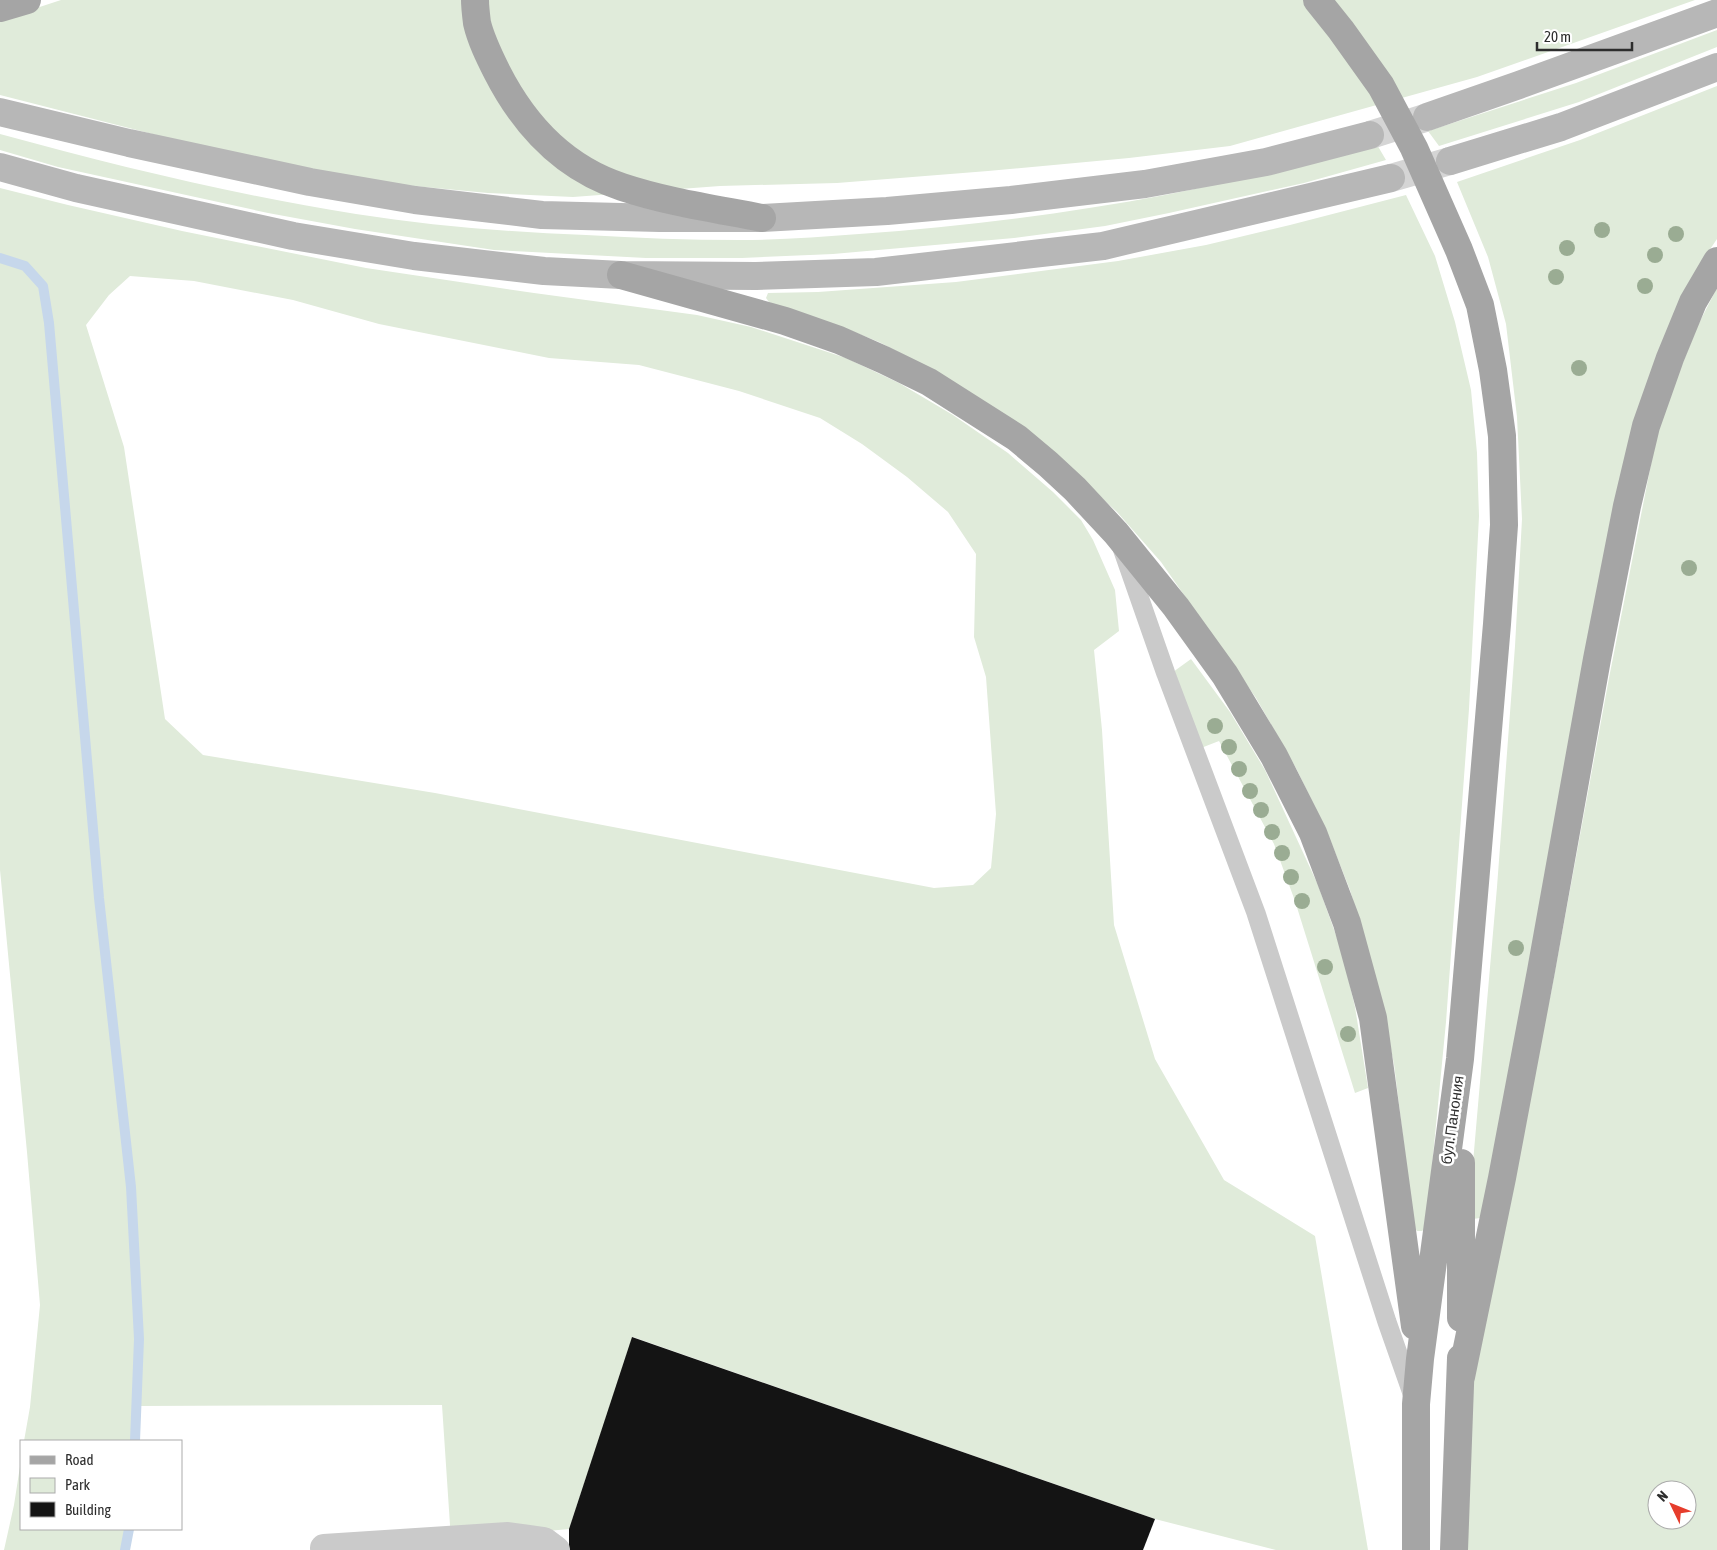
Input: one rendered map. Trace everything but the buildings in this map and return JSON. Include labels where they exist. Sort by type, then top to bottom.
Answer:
[{"type":"main road","points":[[0,8],[27,0]]},
{"type":"main road","points":[[474,0],[478,24],[486,47],[506,89],[537,134],[563,155],[585,170],[620,187],[660,198],[762,218]]},
{"type":"main road","points":[[1317,0],[1381,86],[1414,148],[1459,250],[1480,305],[1493,370],[1502,436],[1504,525],[1460,1060]]},
{"type":"main road","points":[[1461,1377],[1538,990],[1597,659],[1627,506],[1646,426],[1670,358],[1693,302],[1717,261]]},
{"type":"main road","points":[[621,275],[785,321],[839,340],[929,382],[1017,438],[1075,489],[1116,532],[1176,606],[1225,675],[1274,756],[1313,833],[1347,923],[1373,1018],[1420,1359]]},
{"type":"main road","name":"бул. Панония","points":[[1416,1550],[1416,1404],[1420,1359],[1460,1060]]},
{"type":"main road","name":"бул. Панония","points":[[1454,1550],[1461,1377],[1460,1060]]},
{"type":"street","points":[[1427,118],[1717,13]]},
{"type":"street","points":[[1450,161],[1561,127],[1717,67]]},
{"type":"street","points":[[0,112],[129,143],[310,182],[415,200],[542,215],[660,218],[762,218],[887,211],[1010,200],[1145,184],[1266,162],[1370,135]]},
{"type":"street","points":[[0,167],[76,188],[293,236],[423,257],[544,270],[621,275],[756,276],[876,272],[1103,246],[1391,178]]},
{"type":"street","points":[[324,1548],[508,1536],[544,1541],[556,1550]]},
{"type":"lane","points":[[1116,532],[1166,674],[1256,913],[1387,1322],[1416,1404]]},
{"type":"green space","points":[[61,0],[1695,0],[1477,77],[1230,146],[1129,158],[837,183],[720,186],[573,197],[488,193],[393,184],[309,171],[168,138],[0,95],[0,20]]},
{"type":"green space","points":[[1717,30],[1717,47],[1579,102],[1439,146],[1428,131],[1576,83]]},
{"type":"green space","points":[[1717,86],[1717,239],[1700,264],[1547,866],[1483,1211],[1480,1218],[1473,1219],[1470,1197],[1497,887],[1515,646],[1522,519],[1517,417],[1506,324],[1488,257],[1457,182],[1580,140]]},
{"type":"green space","points":[[0,134],[177,179],[266,198],[356,214],[413,222],[499,230],[702,240],[844,235],[936,228],[1051,214],[1192,190],[1376,143],[1386,160],[1304,183],[1105,226],[1014,238],[833,254],[742,258],[646,258],[494,250],[355,229],[268,213],[58,167],[0,150]]},
{"type":"green space","points":[[0,188],[182,231],[366,268],[697,315],[751,327],[846,358],[899,383],[953,415],[1008,453],[1053,492],[1081,520],[1093,540],[1115,590],[1119,631],[1094,650],[1102,730],[1114,925],[1155,1059],[1224,1180],[1315,1236],[1368,1550],[1276,1550],[1155,1519],[633,1337],[569,1529],[451,1540],[442,1405],[137,1406],[135,1440],[24,1440],[30,1407],[40,1305],[0,870]],"holes":[[[130,276],[194,281],[293,300],[379,324],[549,358],[639,365],[739,391],[820,418],[862,444],[907,477],[948,512],[976,554],[974,637],[986,677],[996,814],[991,868],[973,885],[934,888],[435,793],[203,755],[165,719],[124,447],[86,325],[109,295]]]},
{"type":"green space","points":[[1406,195],[1435,256],[1455,322],[1471,390],[1477,453],[1479,516],[1469,709],[1446,1022],[1426,1228],[1422,1231],[1417,1231],[1414,1227],[1394,1064],[1378,987],[1350,890],[1329,837],[1297,770],[1256,698],[1161,562],[1117,512],[1066,465],[926,366],[879,342],[834,324],[781,307],[769,302],[766,298],[768,293],[818,292],[956,282],[1118,261],[1206,245]]},
{"type":"green space","points":[[1717,288],[1717,1550],[1454,1550],[1461,1377],[1551,993],[1609,678],[1663,412],[1698,325]]},
{"type":"green space","points":[[1191,659],[1230,712],[1265,770],[1318,885],[1342,952],[1355,1007],[1368,1088],[1355,1093],[1295,901],[1274,844],[1219,741],[1201,748],[1173,672]]},
{"type":"green space","points":[[20,1466],[20,1530],[129,1530],[125,1550],[4,1550]]},
{"type":"waterway","points":[[0,258],[25,266],[43,286],[49,323],[99,898],[131,1187],[139,1339],[135,1440]]},
{"type":"waterway","points":[[125,1550],[129,1530]]},
{"type":"tunnel","points":[[1370,135],[1425,118]]},
{"type":"tunnel","points":[[1391,178],[1450,161]]}]
